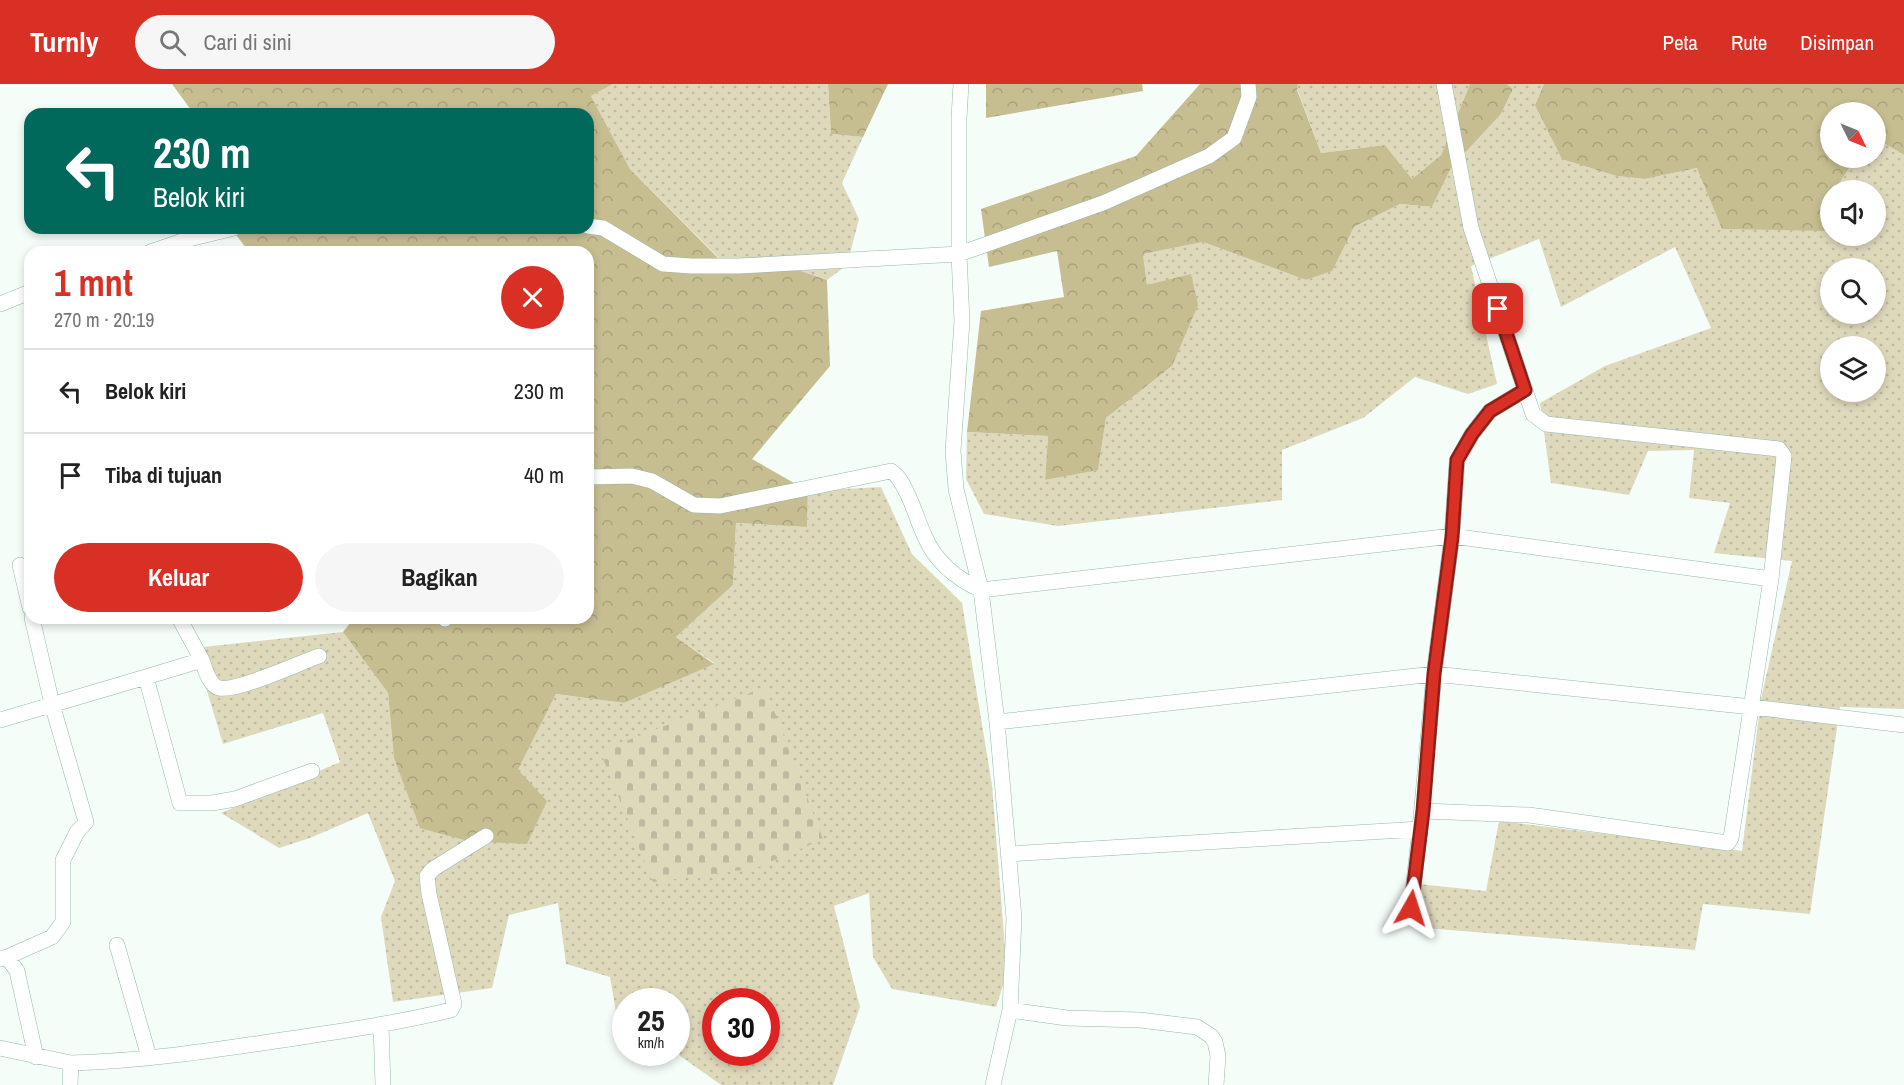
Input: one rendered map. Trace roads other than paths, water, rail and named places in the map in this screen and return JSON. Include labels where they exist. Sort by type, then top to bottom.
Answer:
[{"type":"street","points":[[961,84],[959,254],[962,321],[952,451],[956,489],[981,590],[997,722],[1014,918],[1010,1010],[993,1085]]},
{"type":"street","points":[[594,227],[603,228],[663,264],[739,266],[959,254],[1103,203],[1209,156],[1234,138],[1249,97],[1248,84]]},
{"type":"street","points":[[1423,811],[1529,814],[1726,844],[1731,838],[1752,707],[1771,579],[1784,456],[1779,449],[1546,423],[1533,414],[1471,228],[1444,84]]},
{"type":"street","points":[[168,246],[210,234]]},
{"type":"street","points":[[0,304],[24,294]]},
{"type":"street","points":[[1411,908],[1423,811],[1434,674],[1452,537],[1457,460],[1472,434],[1490,411],[1525,390]]},
{"type":"street","points":[[594,477],[632,477],[652,481],[694,505],[720,506],[891,471],[897,474],[926,539],[937,557],[954,575],[981,590],[1452,537],[1771,579]]},
{"type":"street","points":[[20,565],[24,582]]},
{"type":"street","points":[[33,624],[52,704],[86,822],[77,832],[63,860],[63,922],[52,937],[4,958],[17,971],[36,1057]]},
{"type":"street","points":[[182,624],[212,683],[219,688],[237,687],[319,656]]},
{"type":"street","points":[[0,720],[202,660]]},
{"type":"street","points":[[997,722],[1434,674],[1904,724]]},
{"type":"street","points":[[146,677],[180,804],[235,799],[312,771]]},
{"type":"street","points":[[1008,854],[1420,829]]},
{"type":"street","points":[[0,1047],[36,1057],[71,1063],[116,1062],[200,1053],[381,1025],[448,1011],[454,1006],[427,876],[433,869],[486,836]]},
{"type":"street","points":[[117,945],[149,1057]]},
{"type":"street","points":[[1010,1010],[1067,1018],[1140,1020],[1197,1027],[1215,1042],[1218,1056],[1216,1085]]},
{"type":"street","points":[[381,1025],[383,1085]]},
{"type":"street","points":[[70,1085],[71,1063]]}]
